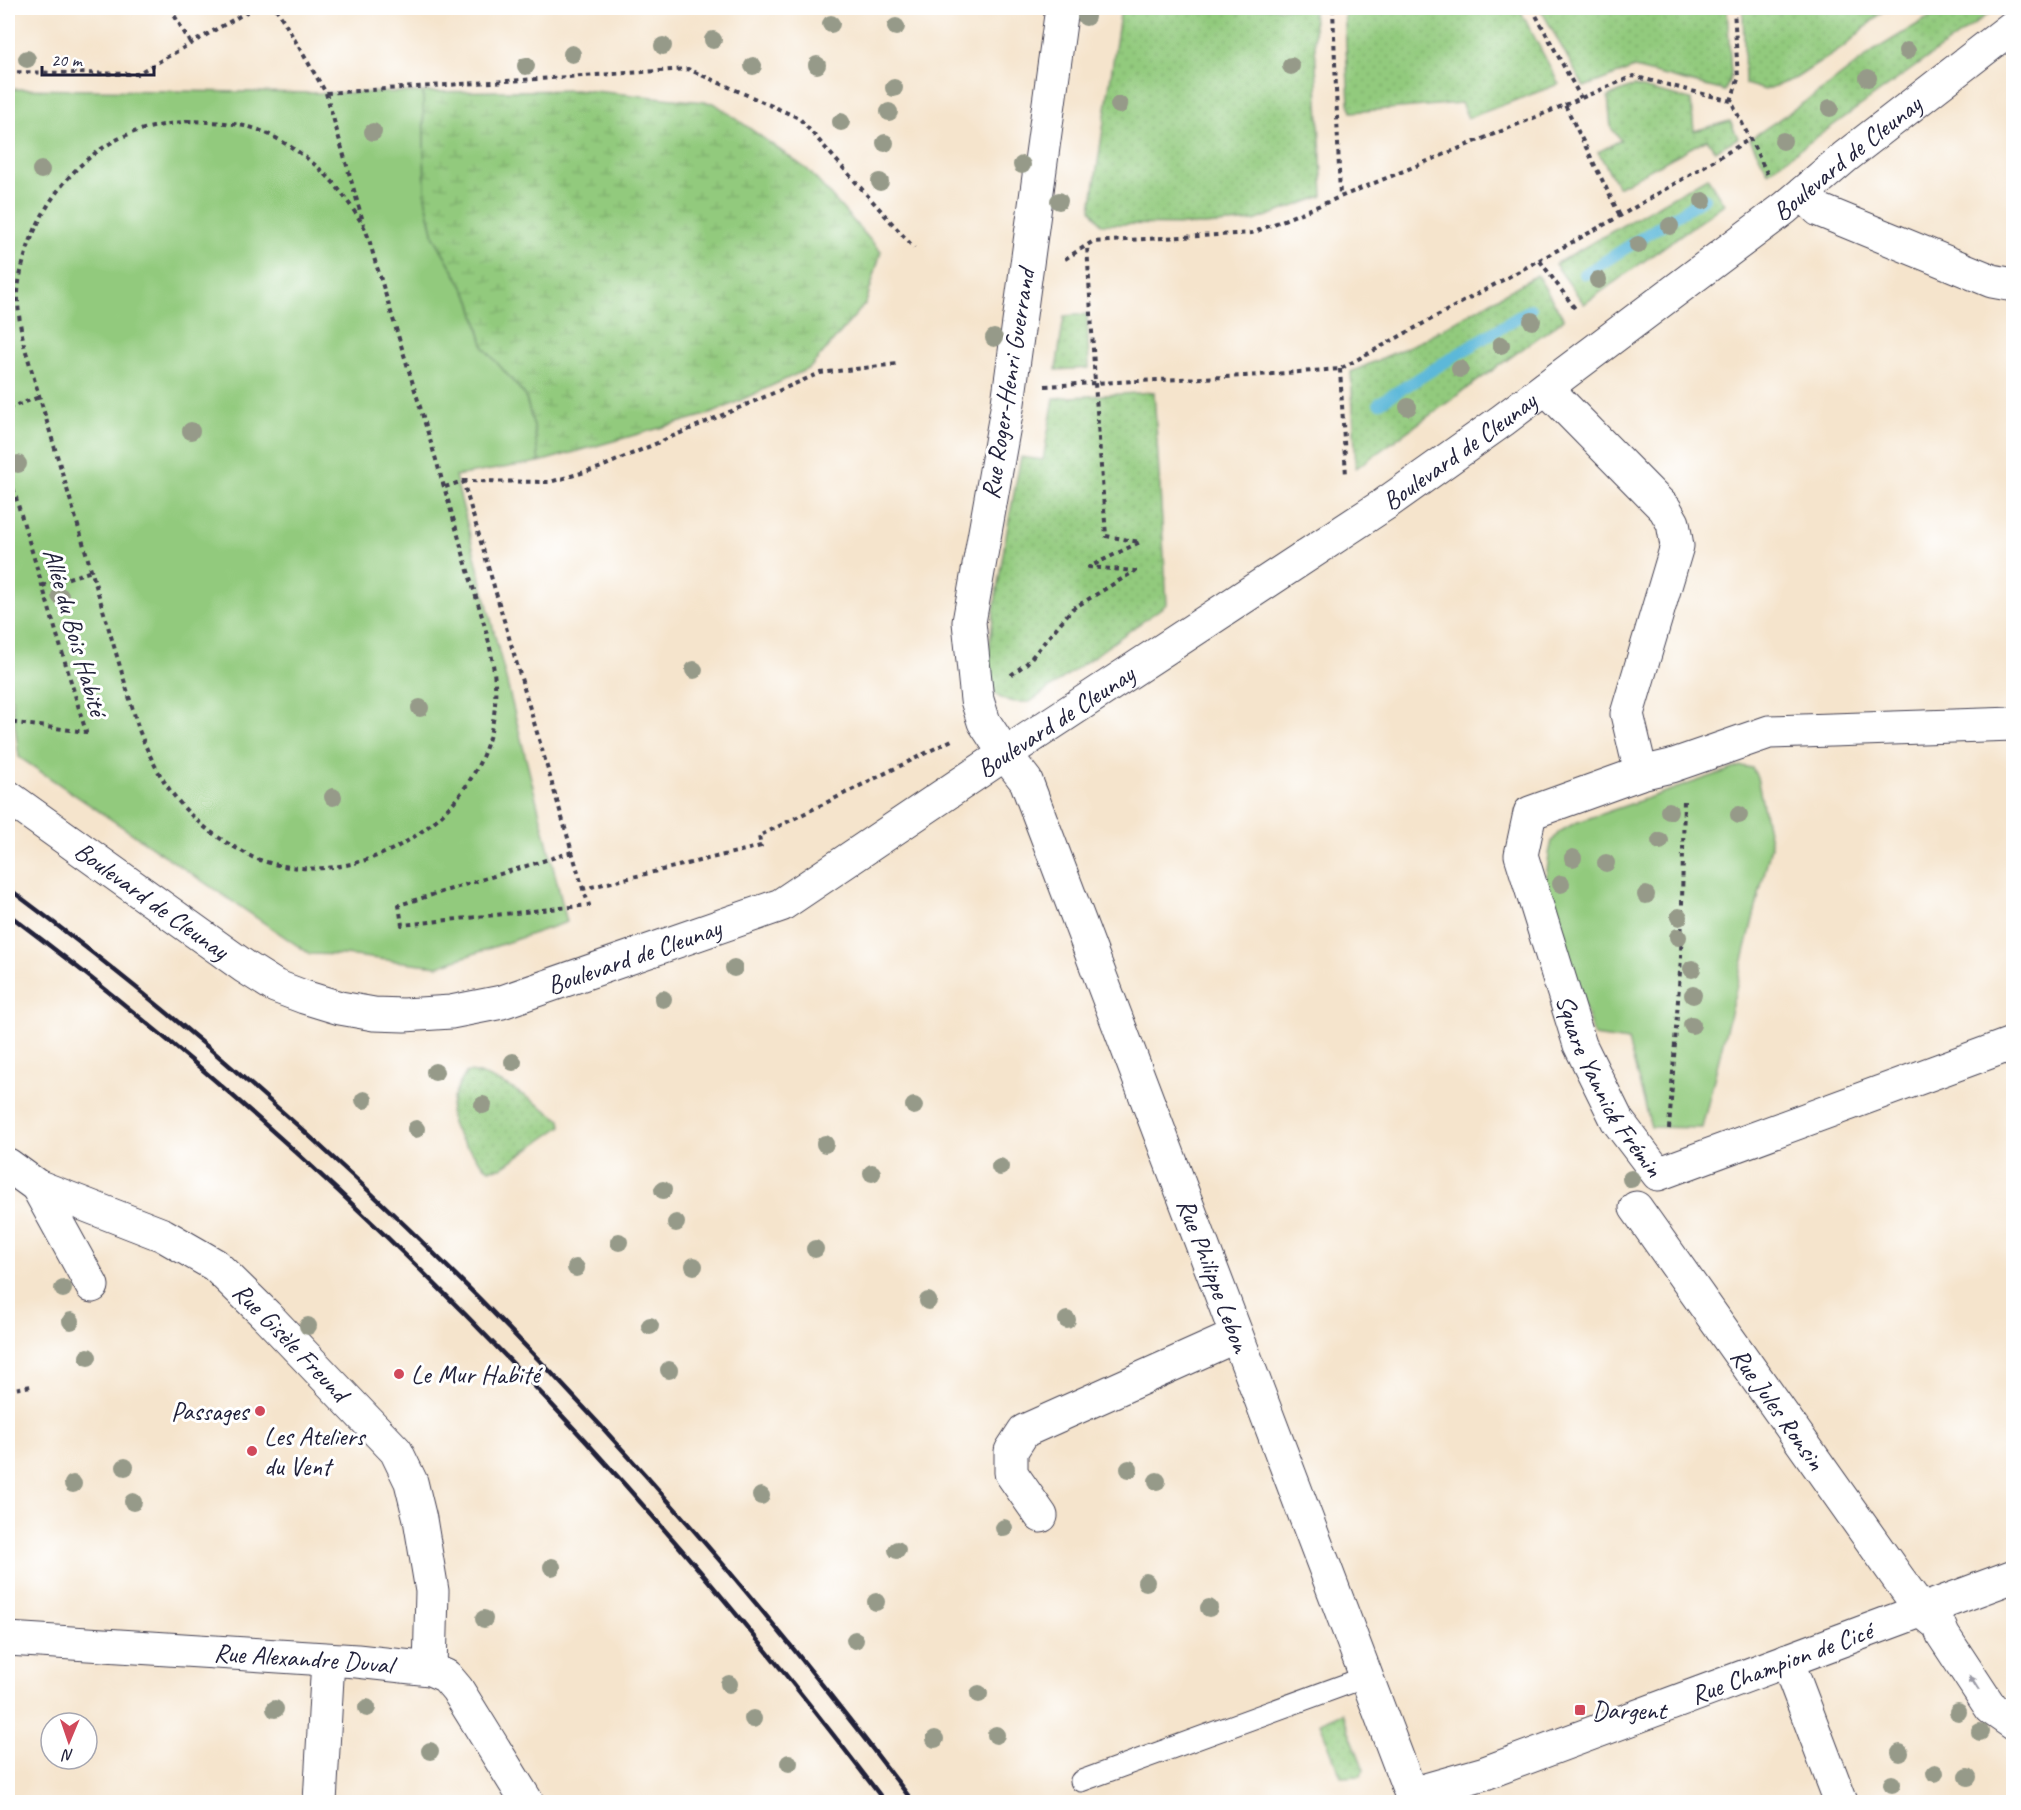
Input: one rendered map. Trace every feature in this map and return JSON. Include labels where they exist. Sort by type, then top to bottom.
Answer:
[{"type":"street","name":"Rue Roger-Henri Guerrand","points":[[1005,754],[981,711],[969,622],[1008,403],[1062,8]]},
{"type":"street","name":"Boulevard de Cleunay","points":[[8,797],[236,961],[275,986],[340,1008],[374,1014],[404,1015],[467,1010],[502,1002],[781,905],[1005,754],[1385,504],[1546,388],[1803,194],[1845,157],[2013,26]]},
{"type":"street","points":[[1803,194],[1819,210],[1992,281],[2013,285]]},
{"type":"street","points":[[1546,388],[1665,509],[1673,523],[1677,546],[1627,714],[1656,770]]},
{"type":"street","name":"Square Yannick Frémin","points":[[2013,724],[1769,732],[1530,813],[1521,855],[1580,1045],[1617,1120],[1658,1174],[2013,1043]]},
{"type":"street","name":"Rue Philippe Lebon","points":[[1005,754],[1026,781],[1391,1747],[1413,1798]]},
{"type":"street","name":"Rue Gisèle Freund","points":[[8,1165],[37,1186],[163,1235],[215,1265],[396,1450],[411,1482],[420,1519],[432,1591],[430,1669]]},
{"type":"street","points":[[37,1186],[92,1286]]},
{"type":"street","name":"Rue Jules Ronsin","points":[[1635,1208],[1922,1611],[1939,1625],[1943,1635],[1990,1708],[2013,1724]]},
{"type":"street","points":[[1041,1516],[1011,1473],[1011,1451],[1024,1431],[1236,1336]]},
{"type":"street","name":"Rue Champion de Cicé","points":[[1413,1798],[2013,1576]]},
{"type":"street","name":"Rue Alexandre Duval","points":[[8,1640],[357,1661],[430,1669],[446,1676],[457,1689],[527,1803]]},
{"type":"street","points":[[320,1803],[328,1660]]},
{"type":"street","points":[[1788,1660],[1841,1803]]},
{"type":"lane","points":[[1081,1781],[1366,1677]]},
{"type":"path","points":[[170,8],[191,44]]},
{"type":"path","points":[[8,120],[11,101],[10,72],[138,74],[254,8]]},
{"type":"path","points":[[276,8],[326,93],[445,487],[492,656],[496,701],[485,751],[474,773],[434,822],[406,844],[375,858],[334,868],[294,867],[259,860],[216,837],[193,818],[161,779],[149,754],[139,730],[24,345],[18,312],[19,284],[26,254],[50,201],[85,162],[109,144],[138,131],[187,121],[222,123],[259,130],[299,152],[332,180],[365,228]]},
{"type":"path","points":[[1333,8],[1340,197]]},
{"type":"path","points":[[1532,8],[1581,98]]},
{"type":"path","points":[[1052,386],[1340,369],[1540,261],[1750,139],[1731,101],[1738,79],[1734,8]]},
{"type":"path","points":[[326,93],[688,69],[799,117],[914,248]]},
{"type":"path","points":[[1064,259],[1092,242],[1252,233],[1633,76],[1731,101]]},
{"type":"path","points":[[1565,105],[1620,216]]},
{"type":"path","points":[[583,889],[761,846],[759,836],[981,711],[1027,663],[1072,609],[1135,571],[1089,567],[1140,543],[1106,536],[1087,245]]},
{"type":"path","points":[[1540,261],[1576,310]]},
{"type":"path","points":[[445,487],[463,481],[550,482],[599,468],[820,373],[898,364]]},
{"type":"path","points":[[1340,369],[1346,476]]},
{"type":"path","points":[[8,408],[40,397]]},
{"type":"path","name":"Allée du Bois Habité","points":[[8,471],[86,732],[8,722]]},
{"type":"path","points":[[463,481],[589,905],[402,925],[399,904],[572,852]]},
{"type":"path","points":[[42,586],[92,571]]},
{"type":"path","points":[[1656,770],[1685,799],[1681,957],[1669,1137],[1658,1174]]},
{"type":"path","points":[[8,1390],[31,1386]]},
{"type":"green space","points":[[1121,8],[1313,8],[1323,196],[1254,221],[1204,225],[1101,224],[1091,209]]},
{"type":"green space","points":[[1344,8],[1519,8],[1559,84],[1468,118],[1461,103],[1352,112],[1349,103]]},
{"type":"green space","points":[[1540,8],[1727,8],[1731,75],[1725,91],[1634,68],[1584,87]]},
{"type":"green space","points":[[1743,8],[1886,8],[1844,47],[1796,78],[1765,90],[1745,84]]},
{"type":"green space","points":[[1951,8],[1997,8],[1768,172],[1750,139],[1825,88],[1873,51],[1926,19]]},
{"type":"green space","points":[[1634,86],[1691,100],[1694,131],[1730,121],[1738,138],[1715,151],[1707,139],[1618,187],[1598,152],[1621,140],[1611,128],[1608,97]]},
{"type":"green space","points":[[8,89],[423,92],[425,197],[434,237],[471,301],[484,348],[525,395],[534,427],[539,462],[455,476],[567,922],[438,966],[345,955],[310,954],[19,757],[8,670]]},
{"type":"green space","points":[[583,90],[714,103],[808,170],[881,252],[866,303],[810,368],[713,413],[539,462],[534,427],[525,395],[484,348],[471,301],[434,237],[425,197],[423,92]]},
{"type":"green space","points":[[1707,177],[1724,204],[1584,304],[1555,264]]},
{"type":"green space","points":[[1537,275],[1564,319],[1356,468],[1351,372],[1421,341]]},
{"type":"green space","points":[[1087,314],[1089,368],[1056,370],[1064,316]]},
{"type":"green space","points":[[1154,392],[1167,604],[1030,702],[1013,702],[1002,698],[991,686],[989,648],[1001,562],[1021,457],[1043,460],[1054,398]]},
{"type":"green space","points":[[1741,766],[1752,768],[1757,777],[1771,846],[1702,1128],[1651,1127],[1628,1041],[1594,1036],[1545,888],[1552,841],[1559,832],[1575,823]]},
{"type":"green space","points":[[466,1073],[480,1074],[516,1091],[561,1120],[562,1126],[501,1168],[489,1169],[463,1142],[456,1132],[450,1114],[454,1096]]},
{"type":"green space","points":[[1342,1713],[1364,1770],[1360,1776],[1341,1777],[1320,1723]]},
{"type":"waterway","points":[[1585,274],[1704,198]]},
{"type":"waterway","points":[[1379,403],[1531,309]]},
{"type":"railway","points":[[8,888],[135,987],[259,1091],[378,1200],[493,1313],[604,1430],[711,1551],[814,1675],[913,1802]]},
{"type":"railway","points":[[8,914],[131,1010],[251,1112],[366,1217],[478,1327],[585,1441],[689,1558],[789,1679],[885,1802]]},
{"type":"place","name":"Le Mur Habité","points":[[399,1374]]},
{"type":"place","name":"Passages","points":[[260,1411]]},
{"type":"place","name":"Les Ateliers du Vent","points":[[252,1451]]},
{"type":"place","name":"Dargent","points":[[1580,1710]]}]
